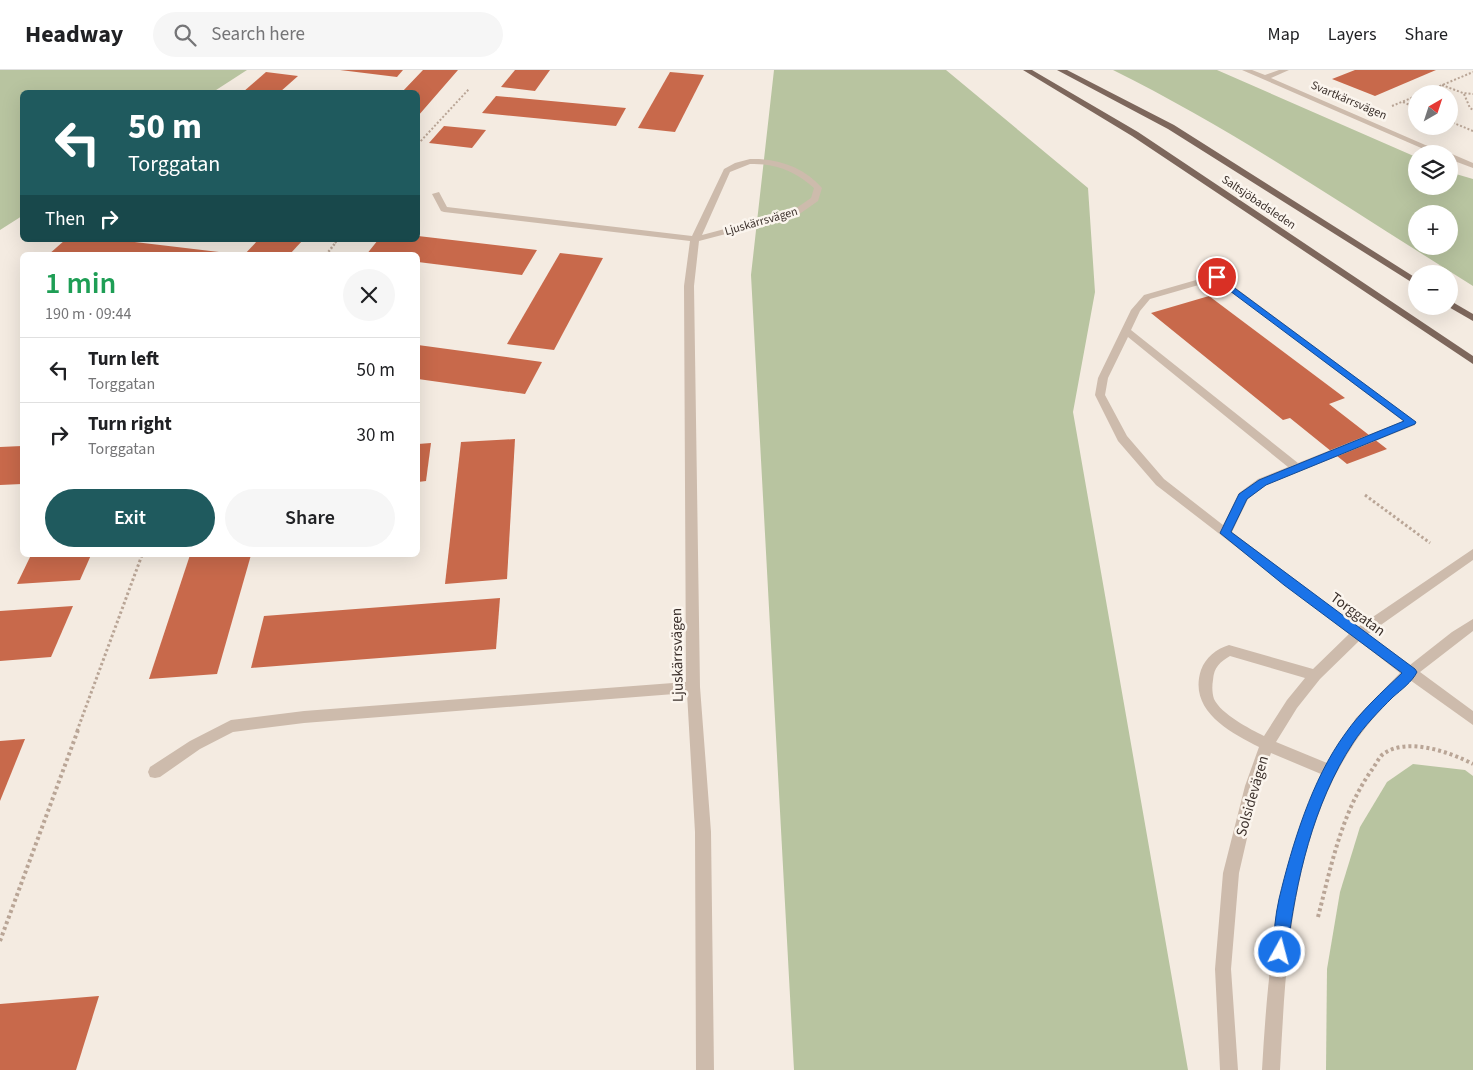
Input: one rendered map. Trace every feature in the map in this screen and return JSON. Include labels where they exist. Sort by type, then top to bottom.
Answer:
[{"type":"main road","name":"Saltsjöbadsleden","points":[[1027,70],[1135,134],[1473,361]]},
{"type":"main road","name":"Saltsjöbadsleden","points":[[1061,70],[1171,127],[1408,277]]},
{"type":"main road","points":[[1458,308],[1473,318]]},
{"type":"street","name":"Svartkärrsvägen","points":[[1246,70],[1421,145]]},
{"type":"street","points":[[1265,78],[1285,70]]},
{"type":"street","points":[[1458,160],[1473,166]]},
{"type":"street","name":"Ljuskärrsvägen","points":[[695,239],[795,213],[815,200],[818,188],[809,178],[796,170],[780,164],[748,161],[735,165],[727,171],[695,239],[690,286],[693,687],[703,832],[705,1070]]},
{"type":"street","points":[[436,194],[444,209],[695,239]]},
{"type":"street","name":"Torggatan","points":[[1297,468],[1411,422],[1217,277],[1147,297],[1136,310],[1102,378],[1100,395],[1122,438],[1160,482],[1358,634],[1473,719]]},
{"type":"street","points":[[1126,331],[1297,468],[1262,482],[1243,496],[1225,533]]},
{"type":"street","name":"Solsidevägen","points":[[1229,1070],[1222,969],[1231,873],[1252,786],[1267,744],[1292,704],[1315,675],[1358,634],[1473,554]]},
{"type":"street","points":[[1271,1070],[1275,986],[1286,900],[1310,815],[1330,771],[1349,738],[1377,705],[1410,672],[1473,624]]},
{"type":"street","points":[[1315,675],[1229,650],[1214,658],[1207,670],[1205,690],[1210,706],[1236,727],[1267,744],[1330,771]]},
{"type":"street","points":[[155,772],[195,745],[232,726],[304,717],[693,687]]},
{"type":"path","points":[[1441,85],[1473,72]]},
{"type":"path","points":[[420,142],[469,89]]},
{"type":"path","points":[[1458,91],[1473,94]]},
{"type":"path","points":[[1463,93],[1470,108],[1473,110]]},
{"type":"path","points":[[1402,102],[1408,105]]},
{"type":"path","points":[[1458,125],[1473,131]]},
{"type":"path","points":[[328,252],[336,242]]},
{"type":"path","points":[[1365,495],[1430,543]]},
{"type":"path","points":[[0,941],[141,557]]},
{"type":"path","points":[[1318,918],[1331,870],[1356,796],[1368,774],[1384,753],[1417,746],[1437,749],[1461,757],[1473,764]]},
{"type":"green space","points":[[0,70],[247,70],[216,90],[20,90],[20,217],[0,230]]},
{"type":"green space","points":[[774,70],[946,70],[1088,188],[1095,292],[1073,412],[1188,1070],[794,1070],[751,275]]},
{"type":"green space","points":[[1113,70],[1217,70],[1408,154],[1408,195],[1458,195],[1458,175],[1473,179],[1473,286],[1458,276],[1458,265],[1440,265],[1424,255],[1458,255],[1458,205],[1408,205],[1408,245],[1295,173],[1205,120]]},
{"type":"green space","points":[[1413,764],[1465,770],[1473,776],[1473,1070],[1326,1070],[1327,969],[1340,892],[1360,827],[1387,782]]},
{"type":"building","points":[[340,70],[403,70],[397,77]]},
{"type":"building","points":[[423,70],[458,70],[420,114],[420,90],[404,90]]},
{"type":"building","points":[[515,70],[550,70],[535,91],[501,87]]},
{"type":"building","points":[[1355,70],[1436,70],[1375,96],[1332,79]]},
{"type":"building","points":[[266,72],[298,76],[282,90],[245,90]]},
{"type":"building","points":[[670,72],[704,75],[675,132],[638,128]]},
{"type":"building","points":[[496,96],[626,108],[616,126],[482,113]]},
{"type":"building","points":[[444,126],[486,130],[472,148],[429,143]]},
{"type":"building","points":[[420,236],[537,250],[522,275],[420,262],[420,252],[368,252],[376,242],[420,242]]},
{"type":"building","points":[[63,242],[135,242],[219,252],[51,252]]},
{"type":"building","points":[[256,242],[301,242],[292,252],[247,252]]},
{"type":"building","points":[[560,253],[603,258],[554,350],[507,344]]},
{"type":"building","points":[[1209,296],[1345,398],[1329,404],[1387,449],[1347,464],[1290,418],[1283,420],[1151,313]]},
{"type":"building","points":[[420,345],[542,362],[525,394],[420,379]]},
{"type":"building","points":[[515,439],[507,579],[445,584],[461,442]]},
{"type":"building","points":[[431,443],[426,481],[420,482],[420,444]]},
{"type":"building","points":[[20,446],[20,484],[0,485],[0,447]]},
{"type":"building","points":[[30,557],[90,557],[80,580],[17,584]]},
{"type":"building","points":[[189,557],[250,557],[217,674],[149,679]]},
{"type":"building","points":[[500,598],[496,649],[251,668],[264,616]]},
{"type":"building","points":[[73,606],[51,657],[0,661],[0,611]]},
{"type":"building","points":[[25,739],[0,801],[0,741]]},
{"type":"building","points":[[99,996],[76,1070],[0,1070],[0,1004]]},
{"type":"route","points":[[1217,277],[1411,422],[1262,482],[1243,496],[1225,533],[1410,672],[1377,705],[1349,738],[1330,771],[1310,815],[1286,900],[1280,952]]}]
